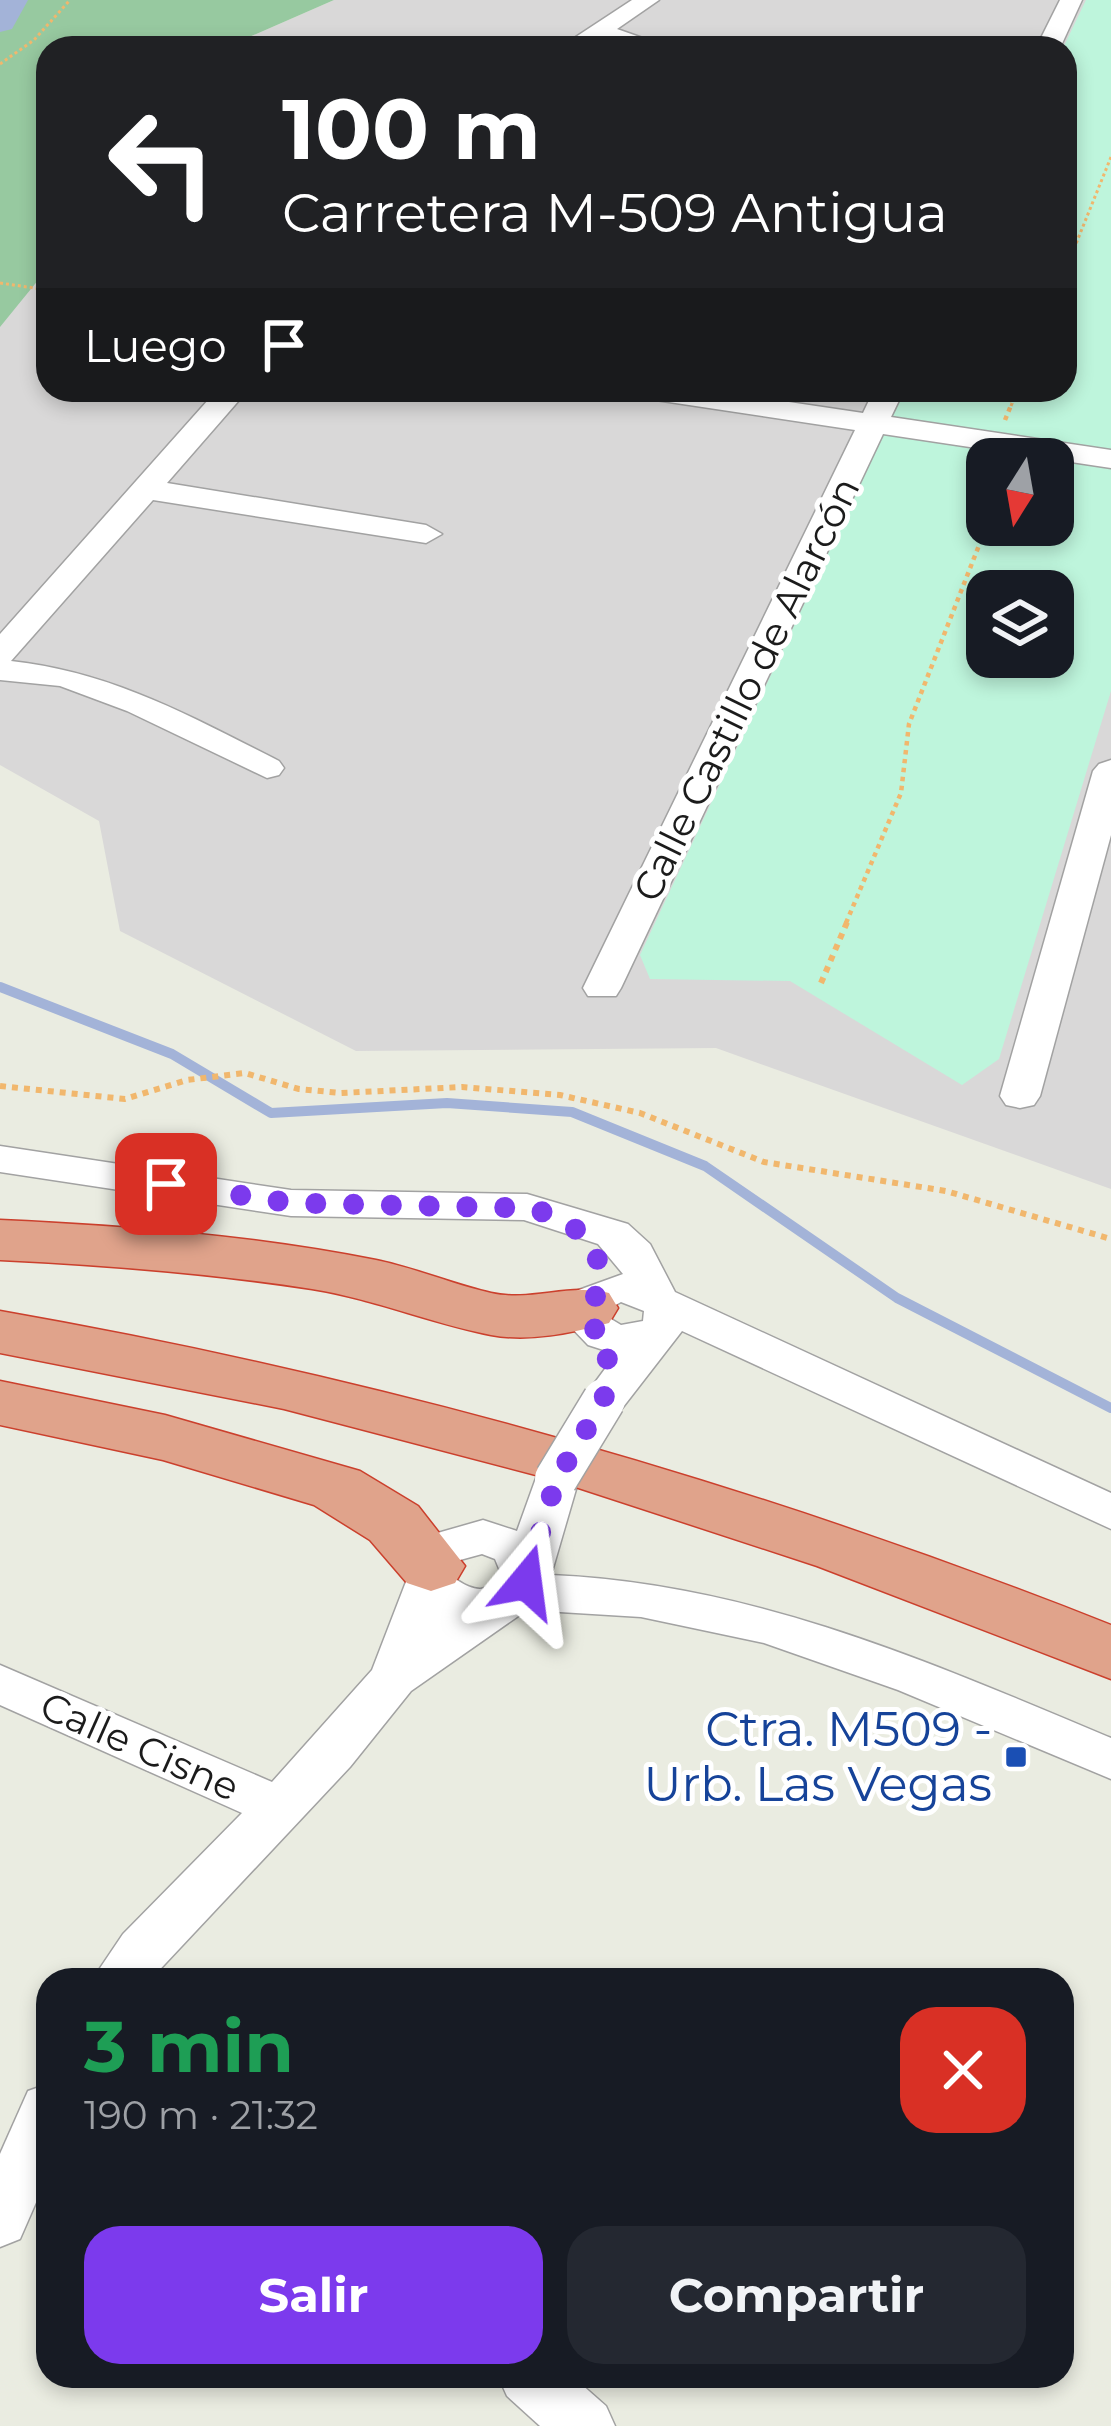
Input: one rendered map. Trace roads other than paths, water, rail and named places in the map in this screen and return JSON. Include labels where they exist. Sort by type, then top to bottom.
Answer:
[{"type":"highway","points":[[0,1240],[151,1246],[313,1269],[380,1281],[494,1315],[598,1314]]},
{"type":"highway","points":[[0,1295],[328,1357],[641,1444],[730,1469],[1111,1607]]},
{"type":"highway","points":[[0,1332],[254,1380],[494,1439],[870,1559],[1111,1653]]},
{"type":"highway","points":[[0,1403],[165,1438],[337,1488],[448,1560]]},
{"type":"street","points":[[590,36],[648,0]]},
{"type":"street","points":[[1054,36],[1071,0]]},
{"type":"street","points":[[598,31],[616,36]]},
{"type":"street","points":[[0,620],[191,402]]},
{"type":"street","points":[[0,655],[223,402]]},
{"type":"street","points":[[728,402],[1111,459]]},
{"type":"street","name":"Calle Castillo de Alarcón","points":[[602,988],[884,402]]},
{"type":"street","points":[[150,490],[426,534]]},
{"type":"street","points":[[0,670],[84,684],[139,704],[267,768]]},
{"type":"street","points":[[1020,1096],[1111,770]]},
{"type":"street","points":[[0,1159],[291,1203],[470,1204],[557,1214],[613,1234],[635,1254],[659,1310],[1111,1512]]},
{"type":"street","points":[[557,1214],[588,1240],[599,1263],[604,1400]]},
{"type":"street","points":[[598,1314],[641,1340],[659,1310]]},
{"type":"street","points":[[128,1968],[280,1808],[394,1678],[515,1590],[556,1480],[659,1310]]},
{"type":"street","points":[[394,1678],[448,1560],[556,1480]]},
{"type":"street","points":[[448,1560],[515,1547],[515,1590]]},
{"type":"street","points":[[448,1560],[442,1597],[454,1604],[483,1608],[515,1590],[629,1598],[713,1612],[832,1646],[1111,1759]]},
{"type":"street","name":"Calle Cisne","points":[[0,1684],[280,1808]]},
{"type":"street","points":[[0,2221],[36,2136]]},
{"type":"street","points":[[541,2388],[584,2426]]},
{"type":"waterway","points":[[0,22],[12,0]]},
{"type":"waterway","points":[[0,987],[172,1054],[271,1113],[447,1103],[572,1112],[705,1166],[897,1298],[1111,1408]]},
{"type":"place","name":"Ctra. M509 - Urb. Las Vegas","points":[[1016,1757]]}]
